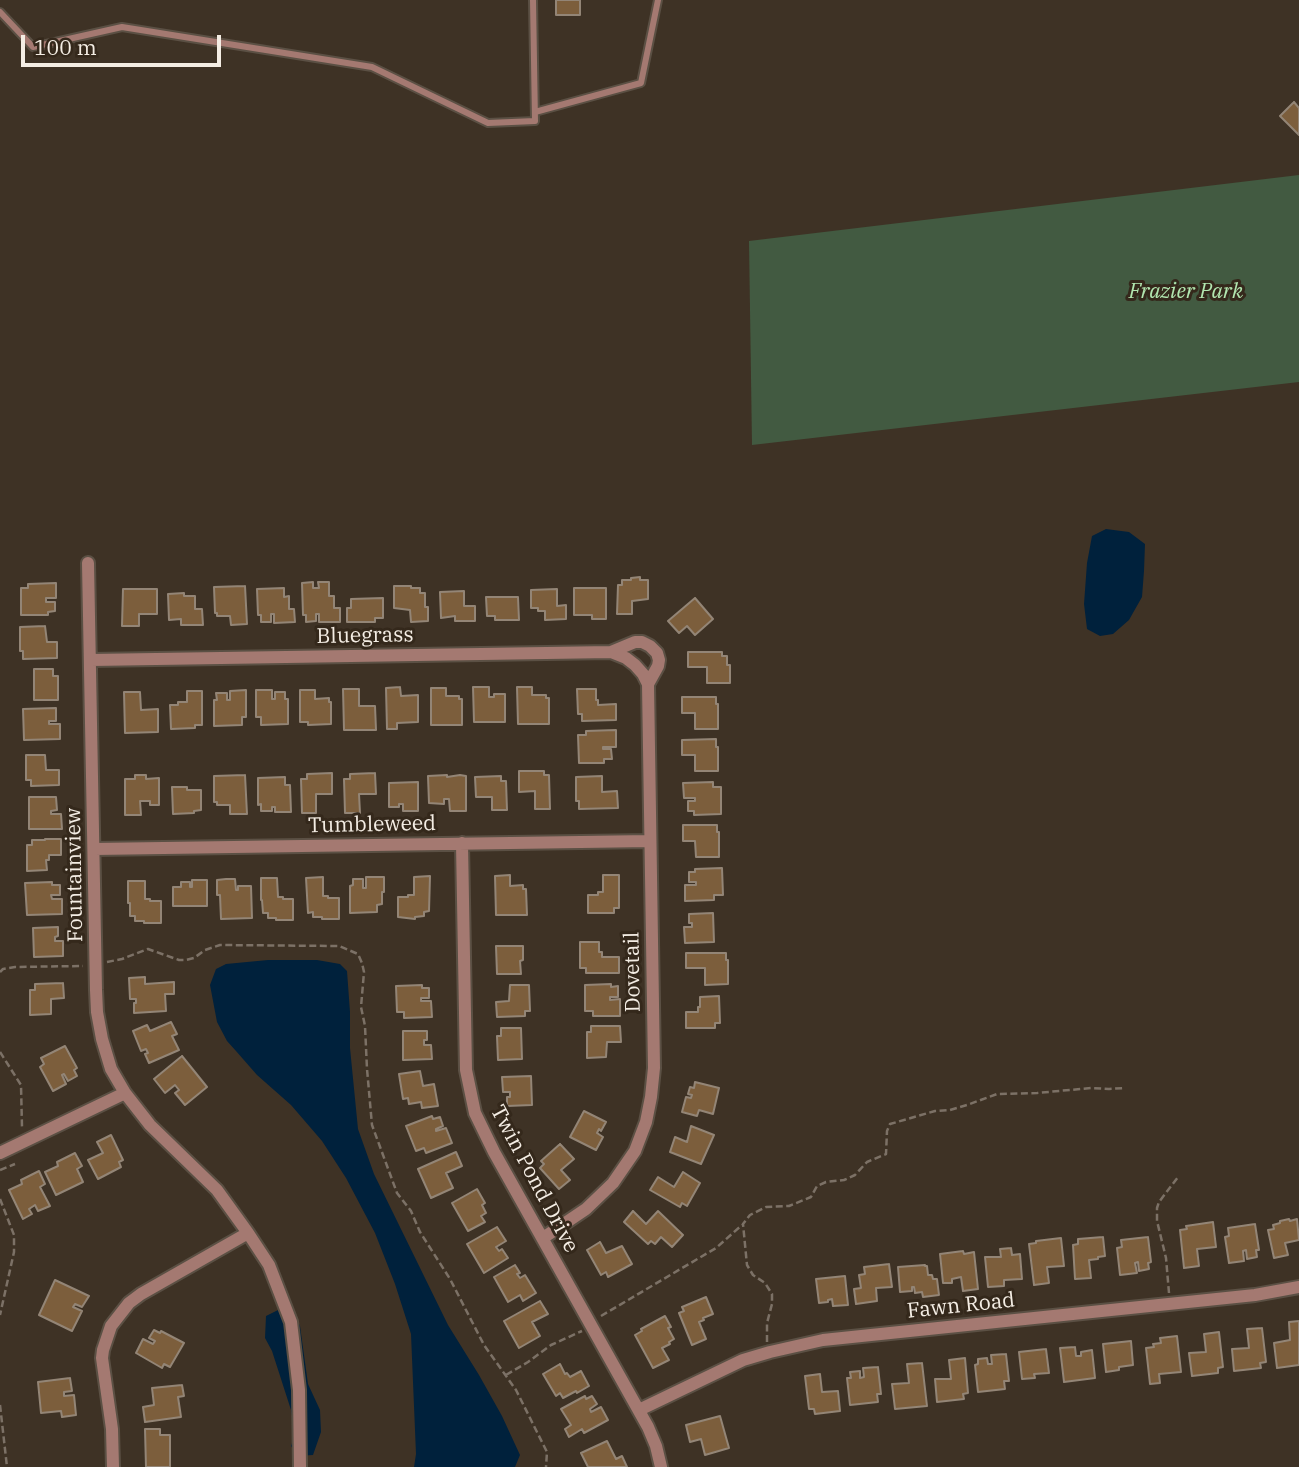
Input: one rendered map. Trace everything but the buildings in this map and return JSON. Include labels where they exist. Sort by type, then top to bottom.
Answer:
[{"type":"street","name":"Fountainview","points":[[88,563],[97,1012],[102,1039],[111,1069],[125,1093],[150,1125],[218,1190],[268,1265],[291,1322],[299,1390],[300,1467]]},
{"type":"street","name":"Dovetail","points":[[543,1238],[586,1209],[613,1184],[635,1151],[646,1122],[651,1097],[654,1068],[648,684],[659,660],[657,653],[642,642],[635,642],[611,652]]},
{"type":"street","name":"Bluegrass","points":[[91,660],[611,652],[635,665],[648,684]]},
{"type":"street","name":"Tumbleweed","points":[[94,849],[650,841]]},
{"type":"street","name":"Twin Pond Drive","points":[[462,843],[465,1052],[468,1086],[475,1113],[651,1432],[661,1467]]},
{"type":"street","points":[[0,1153],[125,1093]]},
{"type":"street","points":[[113,1467],[112,1429],[103,1358],[111,1326],[129,1303],[141,1294],[248,1233]]},
{"type":"street","name":"Fawn Road","points":[[639,1410],[727,1367],[769,1352],[823,1340],[1255,1295],[1299,1287]]},
{"type":"lane","points":[[0,12],[33,47],[122,27],[372,67],[488,123],[535,121],[533,0]]},
{"type":"lane","points":[[535,112],[642,83],[658,0]]},
{"type":"path","points":[[0,972],[15,967],[96,965],[148,949],[186,960],[220,945],[339,946],[358,954],[363,972],[361,1007],[365,1026],[372,1125],[397,1193],[450,1279],[484,1345],[516,1390],[547,1452],[547,1467]]},
{"type":"path","points":[[0,1052],[21,1085],[26,1140]]},
{"type":"path","points":[[506,1375],[551,1345],[579,1334],[604,1314],[716,1248],[743,1224],[750,1214],[766,1207],[789,1206],[811,1197],[817,1186],[855,1175],[867,1162],[886,1154],[890,1124],[967,1105],[997,1094],[1125,1088]]},
{"type":"path","points":[[0,1170],[15,1164]]},
{"type":"path","points":[[1171,1304],[1157,1208],[1178,1177]]},
{"type":"path","points":[[0,1199],[14,1235],[14,1252],[0,1315]]},
{"type":"path","points":[[743,1224],[747,1265],[772,1294],[766,1333],[769,1352]]},
{"type":"path","points":[[0,1405],[7,1467]]},
{"type":"green space","name":"Frazier Park","points":[[1299,175],[1299,382],[752,445],[749,241]]},
{"type":"water","points":[[1106,529],[1129,532],[1145,544],[1144,571],[1142,597],[1129,620],[1113,634],[1100,636],[1087,629],[1084,604],[1092,536]]},
{"type":"water","points":[[268,960],[317,960],[340,964],[347,971],[350,1048],[358,1129],[374,1174],[448,1325],[502,1416],[520,1455],[515,1467],[414,1467],[416,1454],[411,1334],[375,1233],[346,1178],[322,1141],[291,1105],[257,1075],[227,1041],[217,1022],[210,985],[216,969],[226,964]]},
{"type":"water","points":[[280,1309],[294,1312],[300,1326],[308,1384],[320,1410],[321,1432],[313,1455],[297,1456],[291,1446],[295,1434],[291,1410],[272,1351],[265,1338],[266,1316]]}]
